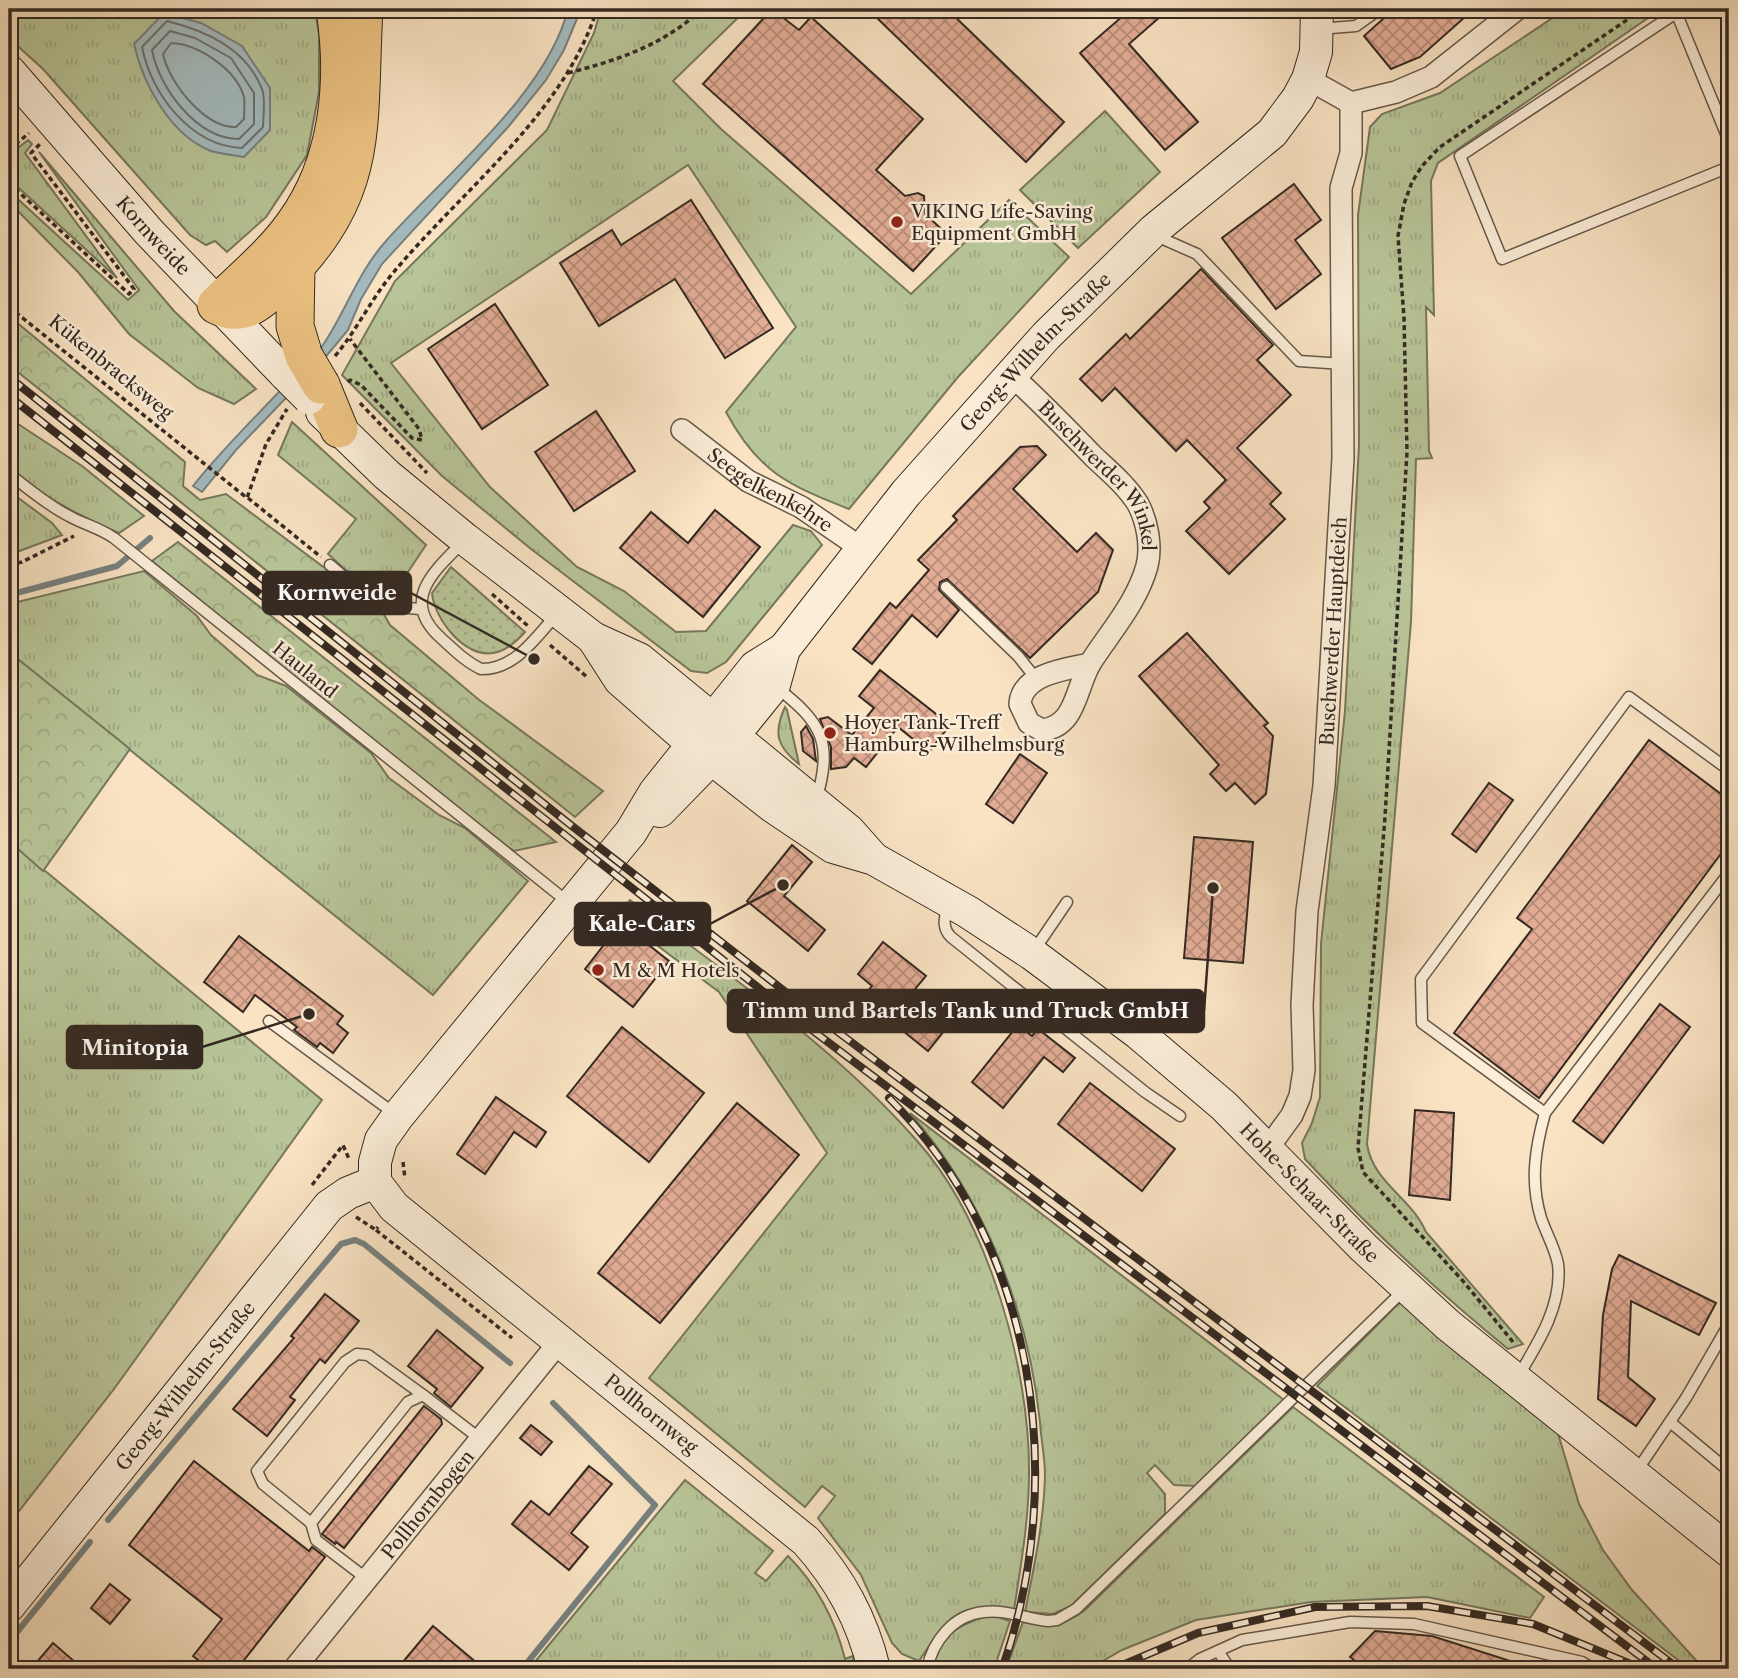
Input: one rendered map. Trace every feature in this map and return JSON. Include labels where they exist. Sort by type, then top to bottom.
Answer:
[{"type":"highway","points":[[335,9],[340,79],[333,133],[323,171],[294,225],[216,304],[234,312],[249,309],[296,267],[335,213],[354,165],[362,113],[364,9]]},
{"type":"highway","points":[[296,267],[295,326],[321,379],[339,429]]},
{"type":"main road","name":"Georg-Wilhelm-Straße","points":[[712,740],[755,667],[784,649],[861,548],[1011,375],[1151,233],[1272,133],[1298,98],[1308,79],[1317,19]]},
{"type":"main road","name":"Kornweide","points":[[9,71],[93,170],[216,304],[321,379]]},
{"type":"main road","points":[[339,429],[387,475],[559,612],[593,638],[639,659],[712,740]]},
{"type":"main road","name":"Georg-Wilhelm-Straße","points":[[9,1606],[329,1206],[348,1193],[378,1188],[376,1162],[381,1140],[398,1116],[631,832],[655,792],[774,685],[784,649]]},
{"type":"main road","name":"Hohe-Schaar-Straße","points":[[712,740],[815,804],[849,831],[874,859]]},
{"type":"main road","name":"Hohe-Schaar-Straße","points":[[712,740],[772,807],[833,847],[874,859],[948,901],[1032,954],[1170,1059],[1268,1148],[1406,1288],[1522,1370],[1634,1475],[1729,1551]]},
{"type":"main road","name":"Pollhornweg","points":[[378,1188],[394,1208],[551,1351],[806,1541],[827,1564],[851,1603],[874,1669]]},
{"type":"street","points":[[1308,79],[1351,103],[1396,92],[1431,77],[1517,9]]},
{"type":"street","name":"Buschwerder Hauptdeich","points":[[1268,1148],[1292,1115],[1300,1096],[1304,1070],[1302,1005],[1307,911],[1324,786],[1343,458],[1341,188],[1351,153],[1351,103]]},
{"type":"street","name":"Buschwerder Winkel","points":[[1011,375],[1133,496],[1147,529],[1147,563],[1137,590],[1090,664],[1072,708],[1052,730],[1035,728],[1021,711],[1021,695],[1037,680]]},
{"type":"street","name":"Seegelkenkehre","points":[[682,430],[748,481],[821,519],[861,548]]},
{"type":"street","points":[[1037,680],[1055,671],[1090,664]]},
{"type":"street","name":"Pollhornbogen","points":[[295,1669],[551,1351]]},
{"type":"lane","points":[[1317,19],[1356,26],[1380,9]]},
{"type":"lane","points":[[1729,141],[1679,10],[1460,156],[1502,259],[1729,167]]},
{"type":"lane","points":[[1151,233],[1197,254],[1300,361],[1343,364]]},
{"type":"lane","name":"Hauland","points":[[9,474],[63,513],[95,525],[114,538],[572,906]]},
{"type":"lane","points":[[465,539],[432,575],[422,599],[421,609],[429,627],[459,654],[481,669],[511,661],[559,612]]},
{"type":"lane","points":[[331,565],[372,600],[384,606],[421,609]]},
{"type":"lane","points":[[946,587],[1037,680]]},
{"type":"lane","points":[[774,685],[820,729],[825,754],[824,772],[815,804]]},
{"type":"lane","points":[[1545,1113],[1422,1023],[1422,979],[1629,697],[1729,770]]},
{"type":"lane","points":[[1522,1370],[1545,1330],[1555,1296],[1558,1264],[1541,1216],[1534,1182],[1535,1148],[1545,1113],[1729,873]]},
{"type":"lane","points":[[948,901],[944,931],[1145,1092],[1180,1116]]},
{"type":"lane","points":[[1032,954],[1067,902]]},
{"type":"lane","points":[[269,1021],[398,1116]]},
{"type":"lane","points":[[927,1669],[935,1643],[968,1617],[987,1611],[1048,1621],[1057,1620],[1076,1609],[1406,1288]]},
{"type":"lane","points":[[1634,1475],[1670,1422],[1729,1324]]},
{"type":"lane","points":[[367,1579],[316,1540],[311,1523],[263,1484],[257,1471],[345,1362],[357,1354],[368,1355],[479,1438]]},
{"type":"lane","points":[[311,1523],[408,1402],[423,1395]]},
{"type":"lane","points":[[1670,1422],[1729,1471]]},
{"type":"lane","points":[[1186,1669],[1242,1640],[1350,1622],[1414,1624],[1581,1662],[1594,1669]]},
{"type":"lane","points":[[1218,1651],[1230,1669]]},
{"type":"path","points":[[321,379],[394,272],[530,123],[568,74],[586,39],[597,9]]},
{"type":"path","points":[[568,74],[615,61],[644,48],[686,24],[702,9]]},
{"type":"path","points":[[9,150],[26,135]]},
{"type":"path","points":[[9,183],[129,294],[134,289],[31,153],[40,144]]},
{"type":"path","name":"Kükenbracksweg","points":[[9,307],[247,498]]},
{"type":"path","points":[[1404,318],[1406,466],[1385,817],[1359,1157],[1363,1172],[1386,1201],[1463,1281],[1522,1370]]},
{"type":"path","points":[[321,379],[350,380],[361,385],[412,438],[422,440],[419,429],[350,339]]},
{"type":"path","points":[[321,379],[428,474]]},
{"type":"path","points":[[280,416],[266,444],[247,498],[331,565]]},
{"type":"path","points":[[9,565],[23,562],[95,525]]},
{"type":"path","points":[[310,1188],[343,1145]]},
{"type":"path","points":[[376,1230],[551,1351]]},
{"type":"green space","points":[[9,9],[315,9],[319,35],[319,92],[307,155],[266,217],[227,252],[215,241],[206,245],[190,235],[43,69],[11,40]]},
{"type":"green space","points":[[601,9],[747,9],[673,81],[721,129],[911,294],[1009,200],[1069,257],[958,377],[849,509],[792,484],[763,463],[750,449],[726,412],[796,327],[688,165],[391,363],[490,487],[577,567],[624,591],[676,632],[706,631],[793,525],[811,531],[822,545],[726,662],[707,673],[691,671],[531,549],[442,476],[342,375],[395,281],[547,130],[594,33]]},
{"type":"green space","points":[[1566,9],[1661,9],[1438,163],[1431,181],[1434,315],[1426,307],[1429,451],[1432,458],[1416,459],[1411,622],[1367,1144],[1371,1158],[1384,1180],[1523,1344],[1508,1349],[1429,1281],[1353,1209],[1305,1159],[1302,1143],[1320,1097],[1321,944],[1345,711],[1359,445],[1358,215],[1370,127],[1382,114],[1440,93]]},
{"type":"green space","points":[[1105,111],[1160,172],[1078,248],[1020,190]]},
{"type":"green space","points":[[28,140],[32,144],[25,153],[117,278],[9,179],[9,155]]},
{"type":"green space","points":[[39,152],[174,311],[256,389],[234,404],[198,388],[129,334],[78,272],[9,202],[9,191],[128,300],[139,290]]},
{"type":"green space","points":[[9,316],[185,462],[183,486],[200,500],[226,494],[382,611],[390,625],[478,699],[603,791],[575,817],[9,365]]},
{"type":"green space","points":[[9,418],[82,466],[144,516],[119,533],[61,505],[34,488],[9,469]]},
{"type":"green space","points":[[292,422],[426,545],[390,599],[357,580],[328,554],[356,519],[278,455]]},
{"type":"green space","points":[[9,491],[52,523],[62,535],[9,555]]},
{"type":"green space","points":[[178,542],[556,842],[514,851],[482,830],[152,561]]},
{"type":"green space","points":[[451,567],[525,632],[511,645],[493,653],[482,653],[461,643],[438,614],[432,593]]},
{"type":"green space","points":[[144,571],[197,616],[211,635],[257,675],[286,686],[371,753],[389,778],[439,815],[465,828],[528,881],[433,995],[9,652],[9,604]]},
{"type":"green space","points":[[9,652],[130,749],[43,871],[9,841]]},
{"type":"green space","points":[[785,707],[799,764],[786,752],[779,739],[779,724]]},
{"type":"green space","points":[[9,841],[322,1100],[114,1389],[9,1524]]},
{"type":"green space","points":[[630,900],[780,1014],[886,1107],[943,1175],[965,1212],[984,1254],[1013,1343],[1027,1432],[1028,1507],[1014,1610],[978,1609],[956,1615],[947,1622],[919,1661],[902,1654],[892,1643],[861,1575],[818,1518],[835,1496],[822,1486],[805,1507],[649,1378],[827,1153],[719,992],[617,915]]},
{"type":"green space","points":[[910,1113],[1284,1400],[1196,1486],[1174,1485],[1155,1465],[1147,1473],[1165,1494],[1165,1514],[1071,1606],[1053,1614],[1025,1612],[1041,1527],[1045,1475],[1034,1380],[1025,1338],[999,1258],[981,1219],[937,1147]]},
{"type":"green space","points":[[1402,1300],[1557,1430],[1579,1504],[1603,1550],[1632,1590],[1704,1669],[1690,1669],[1317,1386]]},
{"type":"green space","points":[[1293,1407],[1544,1597],[1530,1618],[1427,1597],[1311,1602],[1196,1620],[1122,1650],[1089,1669],[1006,1669],[1023,1622],[1055,1624],[1084,1611]]},
{"type":"green space","points":[[685,1480],[773,1551],[755,1573],[766,1581],[788,1556],[798,1567],[824,1603],[845,1659],[853,1656],[854,1669],[529,1669]]},
{"type":"green space","points":[[992,1615],[1010,1621],[994,1669],[946,1669],[938,1666],[935,1656],[943,1639],[963,1626]]},
{"type":"water","points":[[568,9],[581,9],[564,50],[546,80],[509,126],[382,264],[361,299],[348,330],[328,354],[236,450],[202,492],[193,486],[228,445],[312,359],[386,241],[464,161],[516,102],[539,72],[557,41]]},
{"type":"water","points":[[164,13],[201,23],[242,46],[270,88],[270,130],[244,157],[211,151],[196,143],[171,121],[160,106],[144,75],[134,44]]},
{"type":"building","points":[[772,9],[799,30],[811,17],[923,119],[876,170],[905,196],[918,193],[924,196],[925,214],[947,234],[913,271],[703,84]]},
{"type":"building","points":[[887,9],[947,9],[1064,122],[1026,162],[877,18]]},
{"type":"building","points":[[1131,9],[1169,9],[1129,44],[1198,122],[1165,150],[1080,53]]},
{"type":"building","points":[[1394,9],[1474,9],[1420,57],[1391,69],[1364,36]]},
{"type":"building","points":[[1294,184],[1321,220],[1295,240],[1321,274],[1276,309],[1222,238]]},
{"type":"building","points":[[691,200],[773,328],[725,358],[675,279],[599,326],[560,263],[612,230],[621,245]]},
{"type":"building","points":[[1201,269],[1273,345],[1257,360],[1291,395],[1237,448],[1281,493],[1270,504],[1285,519],[1229,574],[1186,531],[1210,508],[1204,502],[1226,480],[1187,440],[1176,451],[1115,388],[1102,401],[1080,379],[1126,334],[1130,339]]},
{"type":"building","points":[[495,304],[548,385],[482,429],[428,349]]},
{"type":"building","points":[[596,411],[635,471],[574,511],[535,452]]},
{"type":"building","points":[[1037,446],[1046,455],[1013,489],[1077,552],[1096,533],[1113,550],[1098,592],[1030,658],[947,579],[940,582],[939,590],[959,610],[937,637],[912,615],[872,664],[853,649],[890,603],[896,608],[929,570],[918,560],[957,520],[953,516],[1020,447]]},
{"type":"building","points":[[715,510],[760,547],[703,617],[620,548],[651,512],[688,543]]},
{"type":"building","points":[[1187,633],[1268,723],[1264,726],[1273,736],[1266,794],[1255,804],[1235,783],[1226,791],[1210,774],[1219,765],[1139,676]]},
{"type":"building","points":[[880,670],[950,725],[929,752],[898,727],[866,767],[854,758],[846,767],[831,769],[831,747],[820,719],[828,717],[852,735],[874,708],[859,696]]},
{"type":"building","points":[[806,726],[813,739],[816,761],[803,751],[801,732]]},
{"type":"building","points":[[1649,740],[1729,800],[1729,843],[1539,1098],[1454,1033],[1532,929],[1517,918]]},
{"type":"building","points":[[1020,754],[1047,773],[1013,823],[986,804]]},
{"type":"building","points":[[1489,783],[1513,800],[1476,852],[1452,834]]},
{"type":"building","points":[[1194,837],[1253,842],[1243,963],[1184,958]]},
{"type":"building","points":[[792,845],[812,862],[784,896],[825,930],[808,951],[747,901]]},
{"type":"building","points":[[621,923],[669,961],[633,1007],[585,969]]},
{"type":"building","points":[[239,936],[343,1016],[337,1024],[348,1033],[333,1053],[320,1043],[317,1047],[294,1030],[297,1027],[255,995],[243,1012],[204,982]]},
{"type":"building","points":[[883,942],[926,976],[915,989],[953,1020],[928,1051],[862,998],[872,986],[858,974]]},
{"type":"building","points":[[1660,1004],[1690,1027],[1603,1143],[1573,1121]]},
{"type":"building","points":[[1018,1025],[1032,1036],[1038,1029],[1075,1058],[1063,1072],[1044,1057],[1003,1108],[972,1082]]},
{"type":"building","points":[[622,1027],[704,1093],[649,1162],[567,1096]]},
{"type":"building","points":[[1090,1083],[1175,1149],[1142,1191],[1058,1124]]},
{"type":"building","points":[[496,1097],[546,1132],[536,1147],[514,1132],[485,1174],[457,1154]]},
{"type":"building","points":[[737,1103],[799,1155],[660,1323],[598,1273]]},
{"type":"building","points":[[1415,1110],[1454,1113],[1450,1200],[1409,1195]]},
{"type":"building","points":[[1619,1255],[1716,1303],[1699,1335],[1631,1301],[1628,1377],[1655,1399],[1636,1426],[1598,1399],[1603,1315],[1612,1269]]},
{"type":"building","points":[[325,1294],[359,1321],[325,1363],[320,1359],[290,1397],[295,1400],[267,1436],[233,1409],[294,1338],[291,1336]]},
{"type":"building","points":[[437,1330],[483,1368],[451,1407],[434,1393],[437,1389],[408,1366]]},
{"type":"building","points":[[424,1406],[441,1419],[442,1424],[344,1548],[336,1542],[335,1544],[322,1534]]},
{"type":"building","points":[[531,1425],[552,1442],[541,1455],[520,1438]]},
{"type":"building","points":[[194,1461],[309,1551],[312,1547],[325,1557],[237,1669],[210,1669],[193,1656],[222,1619],[129,1545]]},
{"type":"building","points":[[589,1466],[612,1484],[571,1533],[588,1547],[569,1570],[512,1524],[531,1501],[549,1515]]},
{"type":"building","points":[[110,1584],[130,1600],[110,1624],[91,1608]]},
{"type":"building","points":[[433,1626],[484,1669],[397,1669]]},
{"type":"building","points":[[1375,1631],[1432,1636],[1526,1666],[1525,1669],[1366,1669],[1350,1657]]},
{"type":"building","points":[[53,1643],[83,1669],[31,1669]]},
{"type":"waterway","points":[[9,595],[117,566],[150,538]]},
{"type":"waterway","points":[[108,1520],[341,1244],[355,1240],[364,1244],[510,1363]]},
{"type":"waterway","points":[[522,1669],[655,1505],[553,1403]]},
{"type":"waterway","points":[[9,1642],[90,1542]]},
{"type":"railway","points":[[9,377],[572,826],[801,1004],[1679,1669]]},
{"type":"railway","points":[[9,396],[812,1030],[1657,1669]]},
{"type":"railway","points":[[889,1098],[939,1157],[978,1222],[1007,1293],[1026,1367],[1034,1444],[1033,1521],[1022,1596],[1002,1669]]},
{"type":"railway","points":[[1113,1669],[1198,1633],[1315,1607],[1427,1606],[1533,1624],[1643,1669]]},
{"type":"place","name":"VIKING Life-Saving Equipment GmbH","points":[[897,222]]},
{"type":"place","name":"Kornweide","points":[[534,659]]},
{"type":"place","name":"Hoyer Tank-Treff Hamburg-Wilhelmsburg","points":[[830,733]]},
{"type":"place","name":"Kale-Cars","points":[[783,885]]},
{"type":"place","name":"Timm und Bartels Tank und Truck GmbH","points":[[1213,888]]},
{"type":"place","name":"M & M Hotels","points":[[598,970]]},
{"type":"place","name":"Minitopia","points":[[309,1014]]}]
